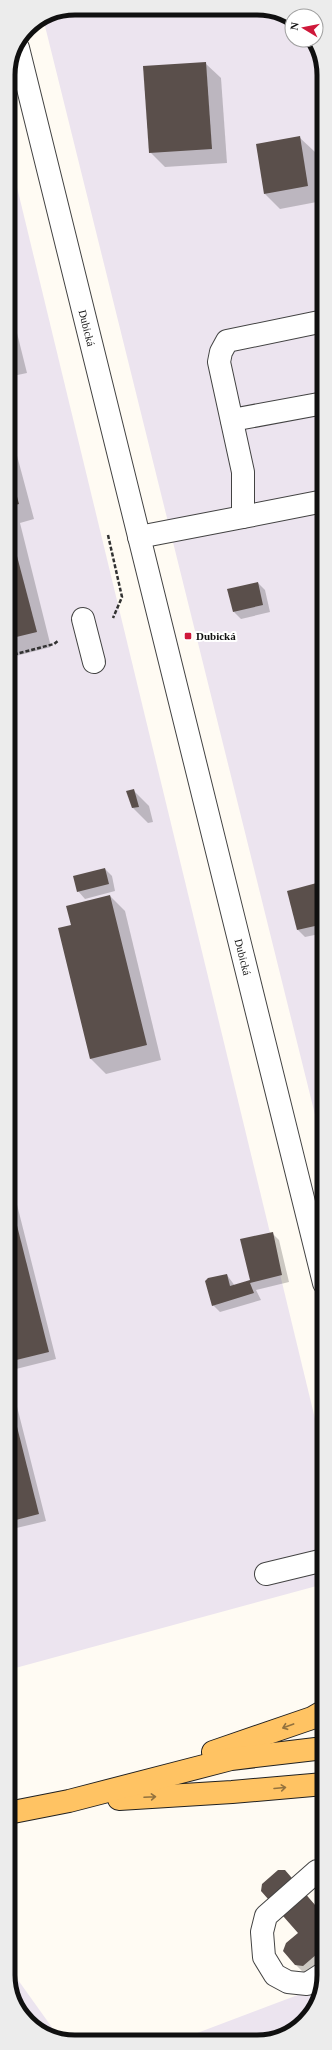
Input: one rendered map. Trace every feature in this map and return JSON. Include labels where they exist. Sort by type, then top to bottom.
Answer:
[{"type":"main road","points":[[70,1801],[288,1726],[317,1714]]},
{"type":"main road","points":[[15,1812],[70,1801],[231,1759],[317,1749]]},
{"type":"main road","points":[[70,1801],[232,1792],[317,1785]]},
{"type":"street","name":"Dubická","points":[[19,54],[317,1253]]},
{"type":"street","points":[[243,516],[243,472],[219,362],[221,352],[227,341],[317,322]]},
{"type":"street","points":[[232,420],[317,404]]},
{"type":"street","points":[[139,538],[317,502]]},
{"type":"street","points":[[84,622],[94,662]]},
{"type":"street","points":[[266,1574],[317,1562]]},
{"type":"street","points":[[317,1871],[266,1916],[262,1932],[264,1956],[275,1975],[288,1982],[307,1984],[317,1978]]},
{"type":"path","points":[[15,654],[54,644],[84,622],[114,618],[122,597],[106,528]]},
{"type":"shaded area","points":[[75,15],[257,15],[272,17],[284,22],[284,48],[310,48],[317,71],[317,1123],[44,24],[64,16]]},
{"type":"shaded area","points":[[15,179],[317,1427],[317,1586],[15,1668]]},
{"type":"shaded area","points":[[15,1976],[55,2032],[39,2023],[23,2005],[16,1986]]},
{"type":"shaded area","points":[[315,1988],[309,2005],[302,2014],[293,2023],[283,2029],[261,2035],[192,2035]]},
{"type":"building","points":[[206,62],[212,149],[149,153],[143,66]]},
{"type":"building","points":[[300,136],[308,186],[264,194],[256,144]]},
{"type":"building","points":[[15,489],[19,504],[15,505]]},
{"type":"building","points":[[15,549],[37,632],[15,637]]},
{"type":"building","points":[[258,582],[263,605],[233,612],[227,589]]},
{"type":"building","points":[[134,789],[139,807],[132,808],[126,791]]},
{"type":"building","points":[[105,868],[109,884],[77,892],[73,876]]},
{"type":"building","points":[[317,883],[317,926],[297,930],[287,891]]},
{"type":"building","points":[[110,895],[147,1045],[90,1059],[58,928],[71,925],[66,906]]},
{"type":"building","points":[[15,1218],[49,1352],[15,1360]]},
{"type":"building","points":[[273,1232],[282,1275],[250,1283],[254,1293],[212,1306],[205,1281],[208,1278],[227,1274],[230,1286],[250,1280],[240,1239]]},
{"type":"building","points":[[15,1419],[39,1514],[15,1520]]},
{"type":"building","points":[[278,1870],[285,1870],[317,1907],[317,1954],[303,1966],[295,1965],[283,1951],[286,1943],[298,1933],[261,1891],[262,1884]]},
{"type":"place","name":"Dubická","points":[[188,636]]}]
